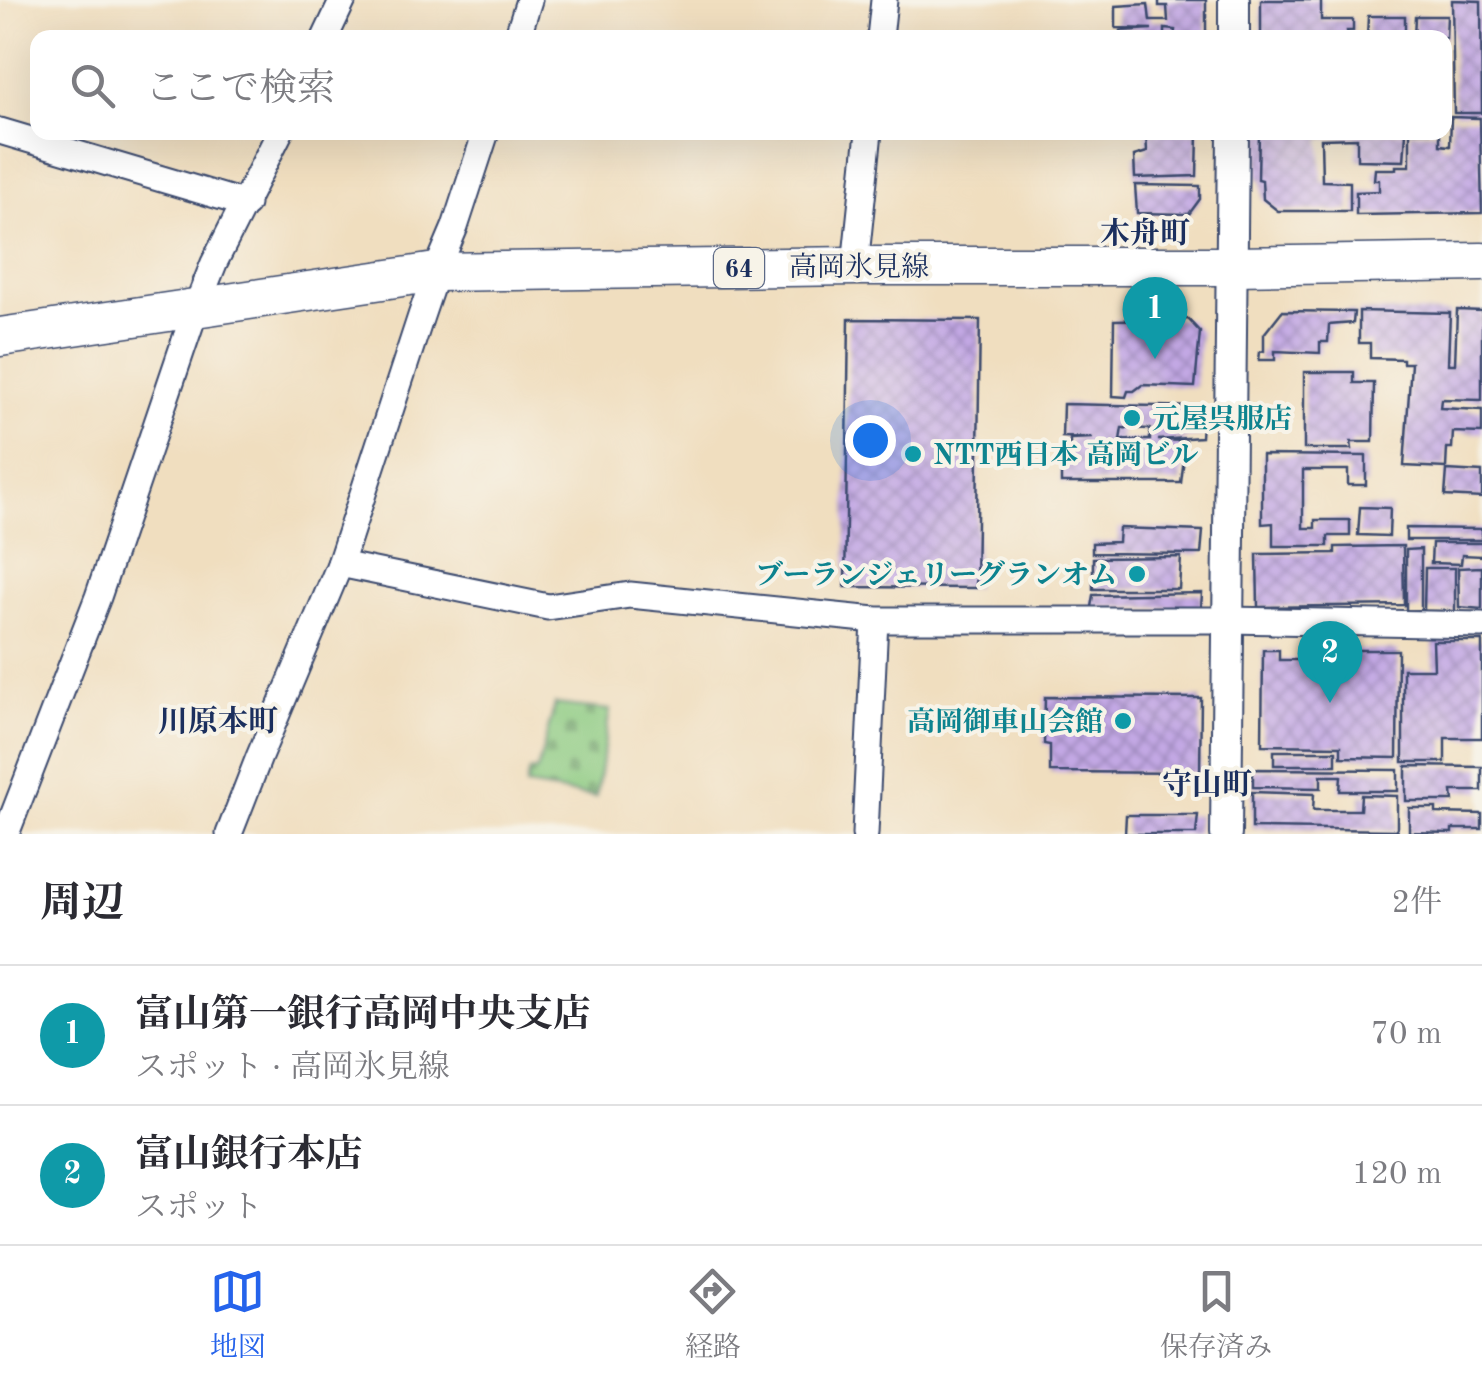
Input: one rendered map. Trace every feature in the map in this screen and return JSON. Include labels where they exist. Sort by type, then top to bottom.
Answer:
[{"type":"main road","name":"高岡氷見線","points":[[0,338],[436,272],[1482,262]]},
{"type":"street","points":[[329,30],[343,0]]},
{"type":"street","points":[[520,30],[529,0]]},
{"type":"street","points":[[881,30],[884,0]]},
{"type":"street","points":[[1234,0],[1234,30]]},
{"type":"street","points":[[0,131],[30,140]]},
{"type":"street","points":[[30,140],[246,204]]},
{"type":"street","points":[[6,834],[98,597],[196,308],[214,263],[276,140]]},
{"type":"street","points":[[230,834],[340,564],[483,140]]},
{"type":"street","points":[[855,266],[868,140]]},
{"type":"street","points":[[1226,834],[1233,140]]},
{"type":"street","points":[[340,564],[548,606],[630,595],[874,620],[1482,625]]},
{"type":"street","points":[[864,834],[874,620]]},
{"type":"green space","points":[[555,704],[610,710],[596,797],[526,786],[529,771],[537,771]]},
{"type":"building","points":[[1159,0],[1206,0],[1206,30],[1116,28],[1116,6],[1148,4],[1150,21],[1168,21],[1167,6],[1159,6]]},
{"type":"building","points":[[1261,0],[1321,0],[1321,20],[1353,20],[1353,30],[1261,30]]},
{"type":"building","points":[[1452,0],[1481,1],[1482,113],[1454,113]]},
{"type":"building","points":[[1368,16],[1405,16],[1405,30],[1367,30]]},
{"type":"building","points":[[1415,16],[1447,16],[1446,30],[1414,30]]},
{"type":"building","points":[[1452,117],[1480,118],[1482,213],[1356,215],[1356,192],[1379,191],[1375,169],[1410,166],[1410,140],[1440,140],[1440,145],[1450,146]]},
{"type":"building","points":[[1146,140],[1198,140],[1197,176],[1135,178],[1134,156],[1147,152]]},
{"type":"building","points":[[1259,140],[1321,140],[1322,181],[1350,182],[1350,211],[1278,211],[1263,199],[1262,180],[1258,179]]},
{"type":"building","points":[[1357,140],[1405,140],[1404,161],[1357,160]]},
{"type":"building","points":[[1135,185],[1200,186],[1200,199],[1189,214],[1137,213]]},
{"type":"building","points":[[1457,310],[1482,311],[1482,400],[1441,399],[1440,408],[1482,410],[1482,433],[1453,432],[1446,468],[1404,466],[1411,363],[1403,363],[1403,359],[1370,358],[1370,343],[1359,343],[1359,311],[1450,313],[1448,364],[1455,364]]},
{"type":"building","points":[[1282,311],[1354,312],[1353,323],[1329,325],[1328,342],[1320,342],[1320,353],[1275,351],[1275,360],[1259,360],[1260,352],[1264,351],[1264,334]]},
{"type":"building","name":"NTT西日本 高岡ビル","points":[[849,319],[980,320],[976,588],[845,587]]},
{"type":"building","points":[[1188,319],[1200,332],[1195,387],[1142,385],[1128,391],[1126,397],[1113,396],[1114,320]]},
{"type":"building","points":[[1304,372],[1354,372],[1354,383],[1374,383],[1373,442],[1351,442],[1352,449],[1304,449]]},
{"type":"building","points":[[1063,404],[1203,407],[1201,437],[1158,440],[1186,441],[1181,483],[1061,483],[1061,452],[1070,452],[1070,439],[1093,438],[1062,437]],"holes":[[[1122,428],[1150,429],[1150,440],[1120,440]]]},
{"type":"building","points":[[1262,455],[1366,456],[1366,485],[1348,485],[1348,470],[1303,470],[1303,528],[1315,528],[1315,520],[1350,520],[1350,536],[1328,536],[1328,546],[1273,546],[1273,523],[1262,524]]},
{"type":"building","points":[[1447,470],[1482,472],[1482,498],[1445,496]]},
{"type":"building","points":[[1360,507],[1390,508],[1389,536],[1358,535]]},
{"type":"building","points":[[1119,528],[1203,531],[1201,554],[1092,553],[1092,543],[1118,542]]},
{"type":"building","points":[[1406,528],[1482,529],[1482,540],[1406,540]]},
{"type":"building","points":[[1432,543],[1482,543],[1482,556],[1462,555],[1461,564],[1431,563]]},
{"type":"building","points":[[1403,546],[1404,605],[1258,607],[1257,554],[1335,553],[1335,547]]},
{"type":"building","points":[[1421,549],[1421,610],[1406,611],[1406,550]]},
{"type":"building","name":"ブーランジェリーグランオム","points":[[1181,557],[1179,589],[1093,589],[1093,558]]},
{"type":"building","points":[[1482,567],[1482,609],[1459,607],[1458,568]]},
{"type":"building","points":[[1425,568],[1455,568],[1455,611],[1424,611]]},
{"type":"building","points":[[1202,593],[1201,608],[1091,607],[1093,595]]},
{"type":"building","points":[[1433,641],[1482,641],[1482,738],[1445,738],[1445,762],[1403,762],[1403,669],[1434,669]]},
{"type":"building","points":[[1263,650],[1279,650],[1279,660],[1312,660],[1312,650],[1398,650],[1397,758],[1341,757],[1341,746],[1262,745]]},
{"type":"building","name":"高岡御車山会館","points":[[1045,697],[1201,698],[1200,773],[1050,772],[1050,745],[1044,744]]},
{"type":"building","points":[[1274,751],[1336,751],[1336,765],[1274,765]]},
{"type":"building","points":[[1406,766],[1482,767],[1482,791],[1452,791],[1453,801],[1406,801]]},
{"type":"building","points":[[1253,769],[1398,770],[1398,791],[1340,791],[1341,776],[1321,776],[1321,788],[1253,787]]},
{"type":"building","points":[[1252,792],[1314,794],[1313,810],[1360,810],[1361,795],[1397,796],[1397,830],[1252,828]]},
{"type":"building","points":[[1409,808],[1482,814],[1482,829],[1409,832]]},
{"type":"building","points":[[1126,815],[1198,815],[1196,834],[1125,834]]},
{"type":"place","name":"富山第一銀行高岡中央支店","points":[[1155,359]]},
{"type":"place","name":"元屋呉服店","points":[[1132,418]]},
{"type":"place","name":"NTT西日本 高岡ビル","points":[[913,454]]},
{"type":"place","name":"ブーランジェリーグランオム","points":[[1137,574]]},
{"type":"place","name":"富山銀行本店","points":[[1330,703]]},
{"type":"place","name":"高岡御車山会館","points":[[1123,721]]},
{"type":"district","name":"木舟町","points":[[1145,233]]},
{"type":"district","name":"川原本町","points":[[218,721]]},
{"type":"district","name":"守山町","points":[[1207,784]]}]
